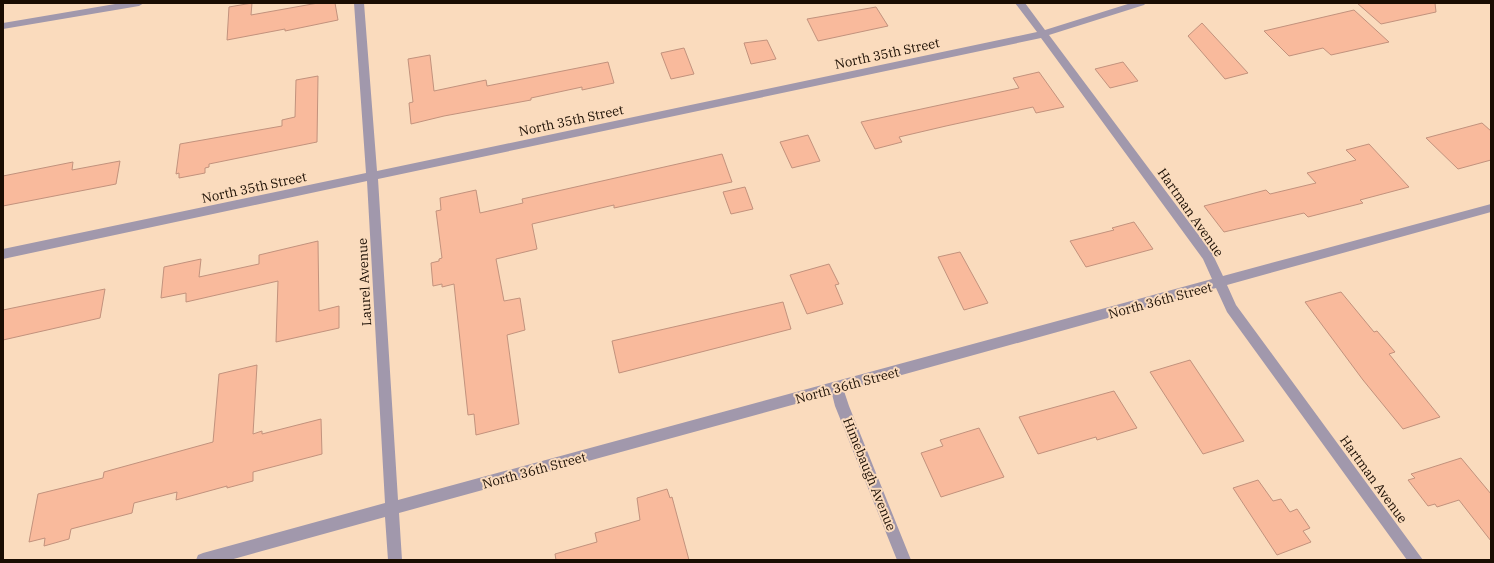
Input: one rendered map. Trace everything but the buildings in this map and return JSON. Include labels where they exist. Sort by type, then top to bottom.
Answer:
[{"type":"street","points":[[3,26],[138,3]]},
{"type":"street","name":"Laurel Avenue","points":[[359,3],[372,176],[395,560]]},
{"type":"street","name":"Hartman Avenue","points":[[1020,3],[1208,256],[1232,308],[1416,560]]},
{"type":"street","name":"North 35th Street","points":[[3,254],[1043,34],[1141,3]]},
{"type":"street","name":"North 36th Street","points":[[203,560],[1491,208]]},
{"type":"street","name":"Himebaugh Avenue","points":[[837,387],[842,406],[904,560]]}]
